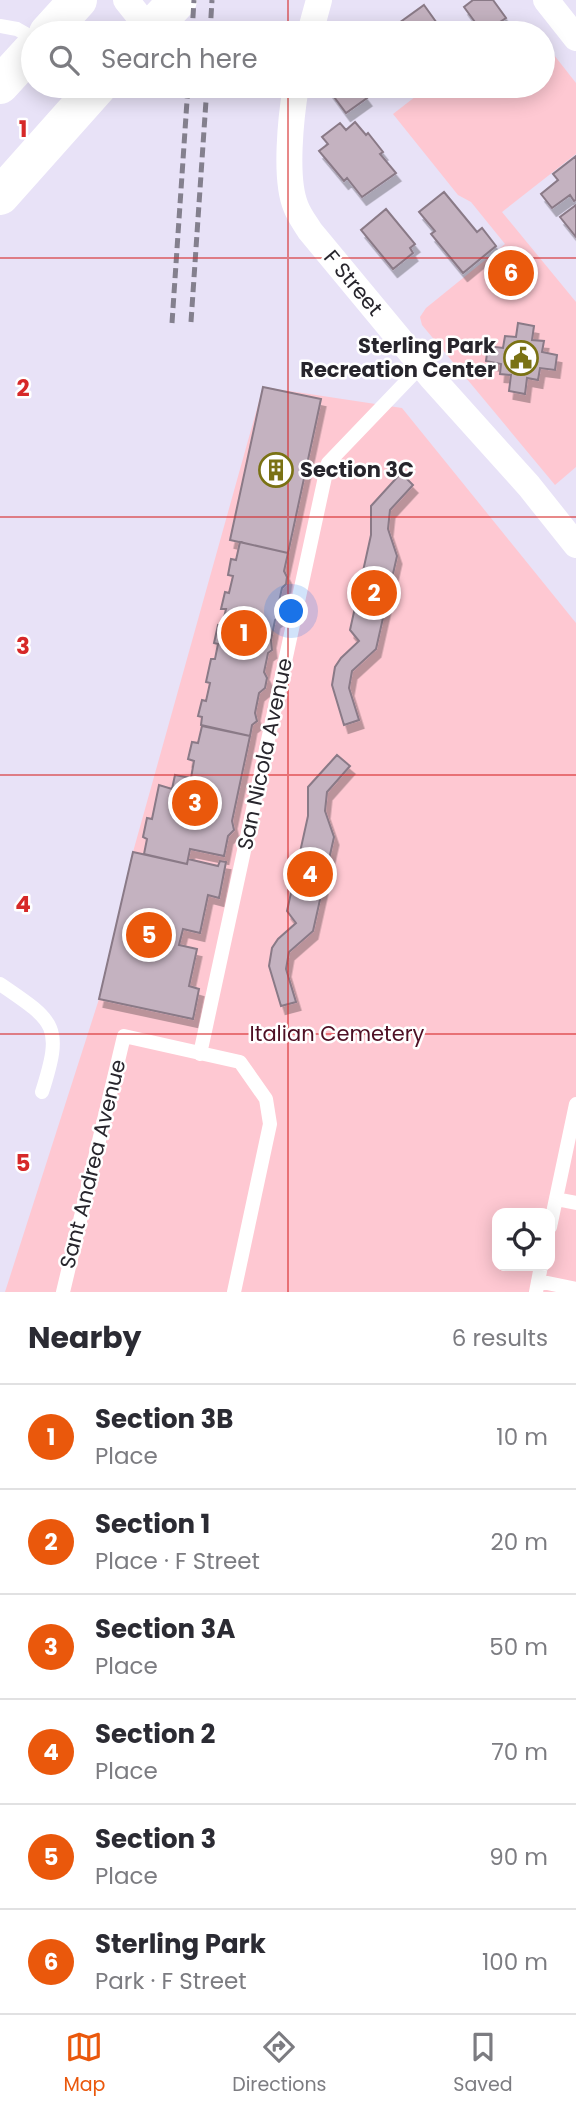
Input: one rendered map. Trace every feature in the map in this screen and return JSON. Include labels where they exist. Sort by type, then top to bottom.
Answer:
[{"type":"main road","points":[[59,21],[78,0]]},
{"type":"main road","points":[[158,21],[178,0]]},
{"type":"main road","points":[[0,85],[21,62]]},
{"type":"main road","points":[[0,196],[87,98]]},
{"type":"street","points":[[127,0],[141,21]]},
{"type":"street","points":[[546,0],[576,38]]},
{"type":"street","points":[[313,21],[318,3]]},
{"type":"street","name":"F Street","points":[[294,98],[290,178],[295,206],[310,231],[422,365],[529,485],[576,545]]},
{"type":"lane","points":[[0,26],[21,31]]},
{"type":"lane","name":"San Nicola Avenue","points":[[200,1054],[328,463],[422,365]]},
{"type":"lane","points":[[0,984],[38,1011],[51,1029],[54,1047],[42,1092]]},
{"type":"lane","name":"Sant Andrea Avenue","points":[[62,1292],[124,1036],[200,1054]]},
{"type":"lane","points":[[200,1054],[240,1062],[266,1099],[270,1124],[234,1292]]},
{"type":"lane","points":[[554,1208],[576,1104]]},
{"type":"lane","points":[[556,1199],[576,1203]]},
{"type":"lane","points":[[537,1287],[576,1289]]},
{"type":"green space","points":[[555,56],[576,83],[576,154],[502,212],[576,302],[576,467],[555,485],[422,325],[420,317],[426,308],[505,244],[471,202],[458,195],[393,114],[414,98],[555,98]]},
{"type":"green space","name":"Italian Cemetery","points":[[263,387],[402,408],[576,623],[576,1292],[5,1292],[99,999],[133,852]]},
{"type":"building","points":[[473,0],[493,0],[506,18],[501,21],[474,21],[464,7]]},
{"type":"building","points":[[424,5],[435,21],[402,21]]},
{"type":"building","points":[[335,98],[367,98],[346,113]]},
{"type":"building","points":[[355,122],[366,135],[368,133],[383,152],[380,154],[396,173],[362,197],[347,178],[344,181],[319,151],[328,144],[322,137],[340,123],[346,130]]},
{"type":"building","points":[[576,156],[576,200],[570,195],[552,208],[541,194],[558,180],[553,174]]},
{"type":"building","points":[[444,192],[477,232],[482,228],[496,246],[463,273],[431,234],[435,231],[419,212]]},
{"type":"building","points":[[576,205],[576,237],[560,217]]},
{"type":"building","points":[[386,209],[415,244],[410,248],[413,253],[393,269],[361,230]]},
{"type":"building","name":"Sterling Park Recreation Center","points":[[518,323],[534,326],[532,340],[544,341],[542,352],[557,355],[555,370],[540,368],[538,380],[527,378],[525,394],[509,391],[511,375],[500,374],[501,364],[486,361],[488,346],[503,348],[505,336],[516,337]]},
{"type":"building","name":"Section 3C","points":[[263,387],[321,399],[288,553],[230,540]]},
{"type":"building","points":[[401,473],[413,485],[390,510],[388,529],[397,556],[376,649],[352,671],[349,688],[359,720],[344,725],[332,685],[335,667],[359,641],[350,630],[371,535],[371,506]]},
{"type":"building","points":[[240,542],[288,553],[284,571],[286,584],[282,588],[278,606],[279,617],[275,620],[271,640],[272,650],[268,653],[264,672],[267,678],[265,688],[259,693],[255,713],[257,721],[252,725],[250,736],[201,725],[202,717],[198,716],[202,700],[206,701],[210,683],[206,682],[211,659],[215,659],[218,644],[214,643],[218,625],[222,626],[226,609],[221,609],[233,576],[228,575],[231,559],[236,560]]},
{"type":"building","points":[[202,726],[250,736],[232,821],[234,830],[228,836],[224,856],[190,849],[187,864],[144,854],[147,839],[143,837],[147,818],[152,819],[159,785],[172,789],[175,775],[191,778],[194,761],[188,759],[192,742],[198,743]]},
{"type":"building","points":[[337,755],[350,766],[327,792],[325,811],[334,837],[313,931],[289,952],[286,969],[296,1002],[281,1006],[269,966],[272,948],[296,923],[287,911],[308,816],[308,787]]},
{"type":"building","points":[[133,852],[187,864],[188,859],[218,866],[220,861],[226,862],[219,898],[208,895],[200,933],[183,929],[179,945],[197,949],[189,986],[199,989],[193,1019],[99,999]]},
{"type":"railway","points":[[193,21],[194,0]]},
{"type":"railway","points":[[211,21],[212,0]]},
{"type":"railway","points":[[172,323],[187,98]]},
{"type":"railway","points":[[191,322],[206,98]]},
{"type":"place","name":"Sterling Park","points":[[511,273]]},
{"type":"place","name":"Sterling Park Recreation Center","points":[[521,358]]},
{"type":"place","name":"Section 3C","points":[[276,470]]},
{"type":"place","name":"Section 1","points":[[374,593]]},
{"type":"place","name":"Section 3B","points":[[244,633]]},
{"type":"place","name":"Section 3A","points":[[195,803]]},
{"type":"place","name":"Section 2","points":[[310,874]]},
{"type":"place","name":"Section 3","points":[[149,935]]}]
